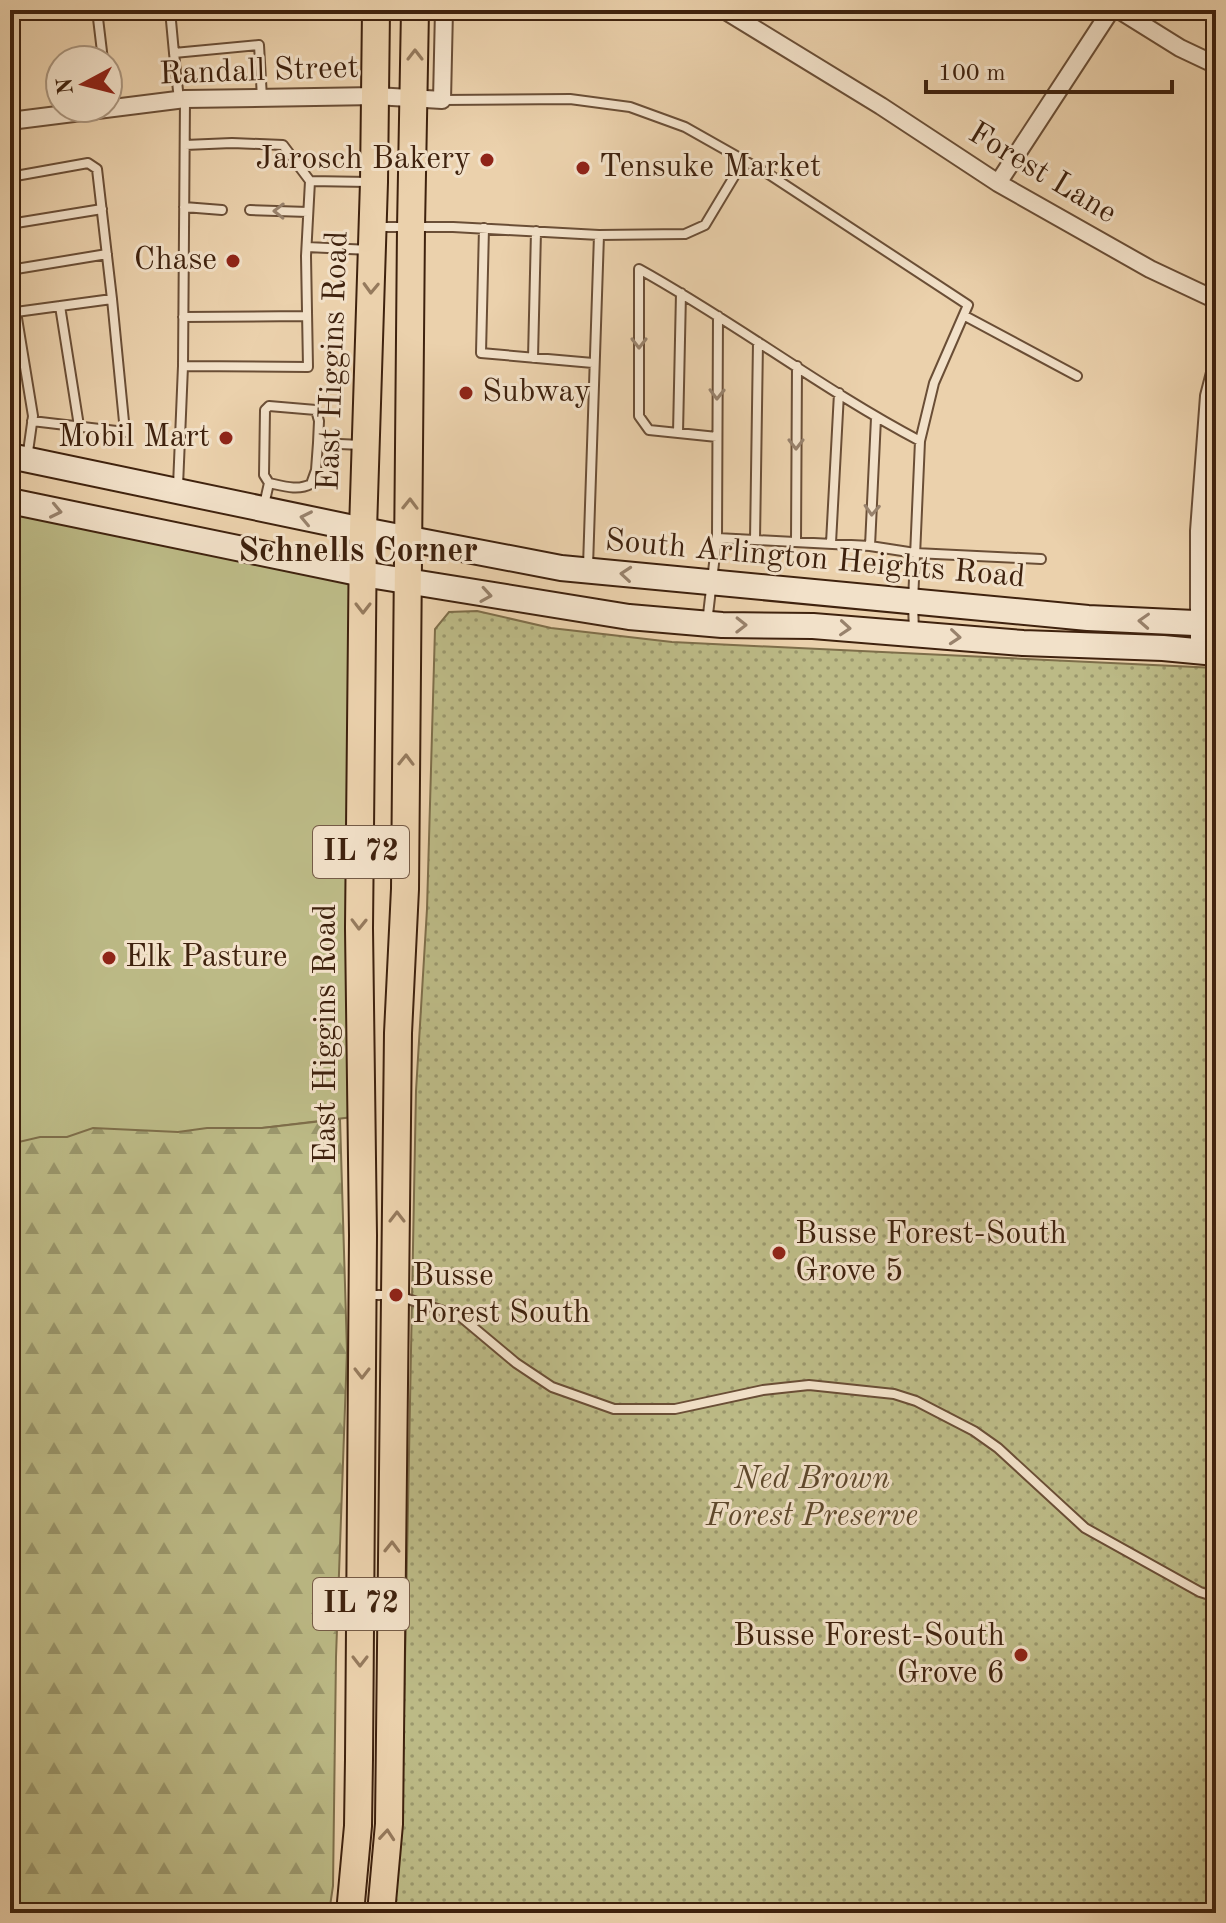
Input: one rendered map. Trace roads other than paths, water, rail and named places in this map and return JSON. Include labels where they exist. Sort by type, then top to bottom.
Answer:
[{"type":"main road","name":"East Higgins Road","points":[[350,1913],[359,1813],[362,1295],[359,928],[363,530],[376,10]]},
{"type":"main road","name":"IL 72","points":[[381,1913],[389,1824],[398,1033],[405,889],[415,10]]},
{"type":"main road","name":"South Arlington Heights Road","points":[[19,458],[363,530],[588,571],[1088,618],[1208,625]]},
{"type":"main road","name":"South Arlington Heights Road","points":[[10,501],[363,574],[601,613],[706,623],[813,626],[1023,643],[1207,652]]},
{"type":"street","points":[[442,100],[444,10]]},
{"type":"street","name":"Forest Lane","points":[[724,10],[881,106],[998,183],[1150,269],[1216,300]]},
{"type":"street","points":[[998,183],[1111,10]]},
{"type":"street","points":[[1119,10],[1180,48],[1216,65]]},
{"type":"street","name":"Randall Street","points":[[124,102],[376,96],[442,100]]},
{"type":"street","name":"Randall Street","points":[[10,121],[44,115]]},
{"type":"street","points":[[1207,652],[1208,625],[1199,531],[1209,396],[1216,369]]},
{"type":"lane","points":[[97,10],[101,44]]},
{"type":"lane","points":[[170,10],[185,145],[183,366],[177,491]]},
{"type":"lane","points":[[174,53],[259,45],[262,98]]},
{"type":"lane","points":[[442,100],[570,99],[630,107],[685,127],[744,160],[968,305],[934,383],[920,441],[914,634]]},
{"type":"lane","points":[[183,366],[308,367],[306,316],[310,181],[283,145],[185,145]]},
{"type":"lane","points":[[307,247],[372,238],[411,228],[484,228],[599,235],[685,234],[705,225],[744,160]]},
{"type":"lane","points":[[10,177],[88,163],[97,169],[125,432],[32,421]]},
{"type":"lane","points":[[310,181],[374,182]]},
{"type":"lane","points":[[184,207],[222,210]]},
{"type":"lane","points":[[10,224],[102,209]]},
{"type":"lane","points":[[250,210],[308,212]]},
{"type":"lane","points":[[484,228],[481,353],[593,363]]},
{"type":"lane","points":[[533,358],[536,231]]},
{"type":"lane","points":[[588,571],[599,235]]},
{"type":"lane","points":[[10,270],[107,254]]},
{"type":"lane","points":[[717,437],[649,430],[639,416],[639,269],[876,418],[920,441]]},
{"type":"lane","points":[[678,433],[681,293]]},
{"type":"lane","points":[[19,458],[32,421],[13,310],[112,299]]},
{"type":"lane","points":[[60,306],[79,426]]},
{"type":"lane","points":[[183,317],[306,316]]},
{"type":"lane","points":[[706,623],[717,538],[718,316]]},
{"type":"lane","points":[[965,316],[1077,376]]},
{"type":"lane","points":[[755,540],[758,342]]},
{"type":"lane","points":[[796,542],[797,366]]},
{"type":"lane","points":[[831,543],[839,393]]},
{"type":"lane","points":[[263,509],[269,483],[264,475],[265,410],[269,406],[316,410],[318,443],[316,470],[311,484],[305,488],[292,488],[269,483]]},
{"type":"lane","points":[[870,546],[876,418]]},
{"type":"lane","points":[[318,443],[365,445]]},
{"type":"lane","points":[[717,538],[1041,559]]},
{"type":"lane","points":[[362,1295],[396,1295],[461,1317],[516,1363],[552,1387],[614,1409],[675,1409],[763,1390],[809,1385],[894,1394],[916,1401],[998,1448],[1085,1528],[1200,1592],[1216,1597]]},
{"type":"place","name":"Jarosch Bakery","points":[[487,160]]},
{"type":"place","name":"Tensuke Market","points":[[583,168]]},
{"type":"place","name":"Chase","points":[[233,261]]},
{"type":"place","name":"Subway","points":[[466,393]]},
{"type":"place","name":"Mobil Mart","points":[[226,438]]},
{"type":"place","name":"Elk Pasture","points":[[109,958]]},
{"type":"place","name":"Busse Forest-South Grove 5","points":[[779,1253]]},
{"type":"place","name":"Busse Forest South","points":[[396,1295]]},
{"type":"place","name":"Busse Forest-South Grove 6","points":[[1021,1655]]},
{"type":"district","name":"Schnells Corner","points":[[358,552]]},
{"type":"park label","name":"Ned Brown Forest Preserve","points":[[812,1498]]}]
